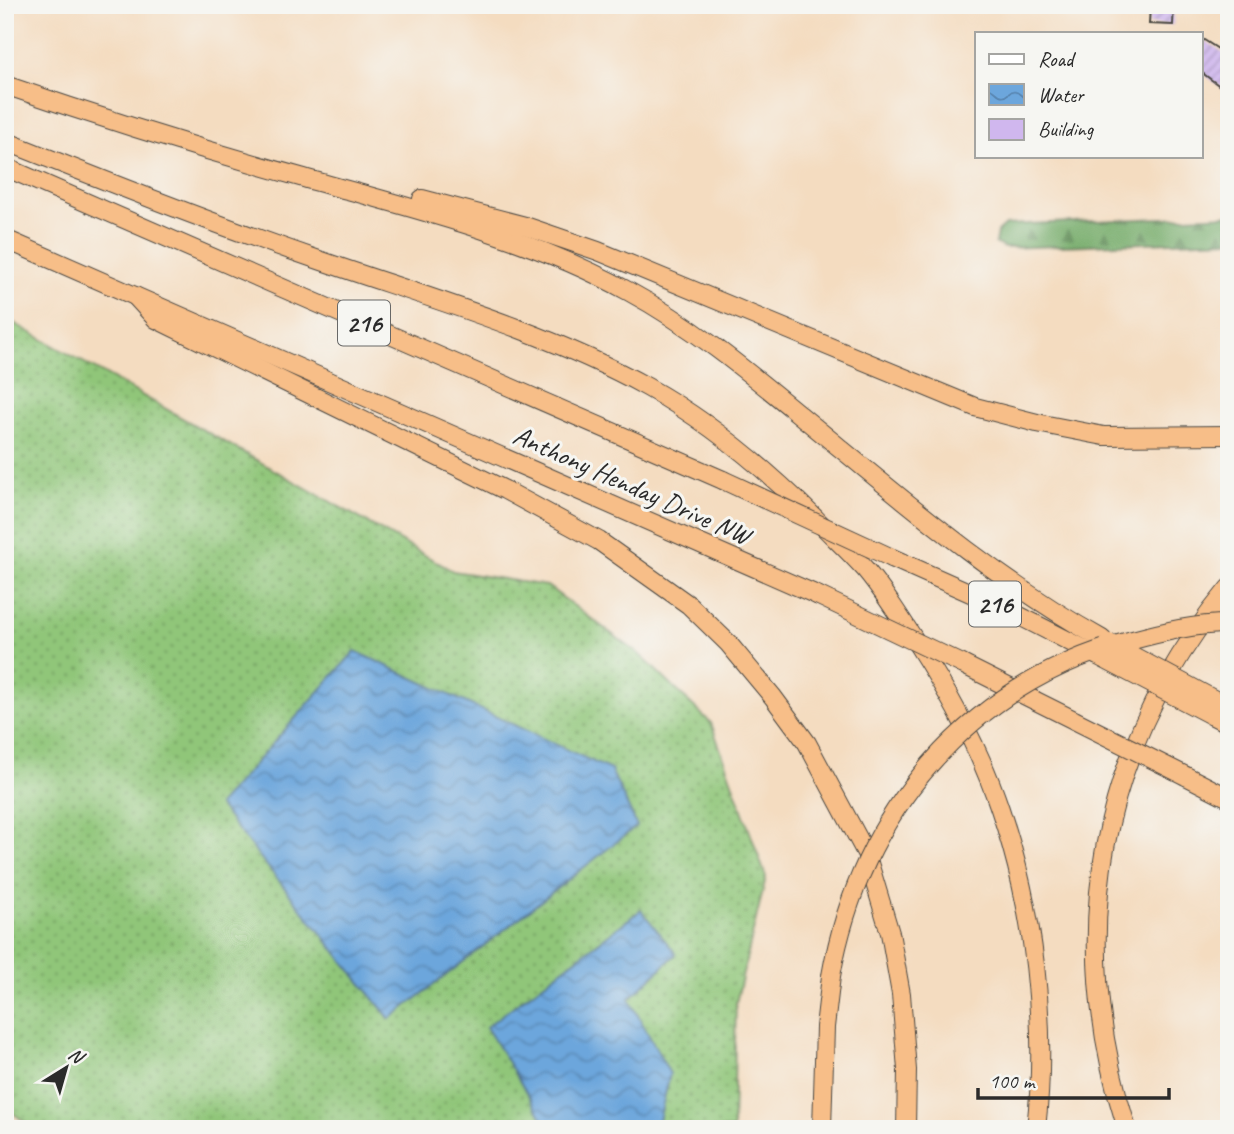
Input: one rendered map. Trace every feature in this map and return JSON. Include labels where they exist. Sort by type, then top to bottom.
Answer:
[{"type":"highway","points":[[5,85],[98,117],[504,237],[628,291],[688,327],[748,372],[934,525],[1099,647]]},
{"type":"highway","points":[[160,135],[234,150],[525,226],[655,273],[975,407],[1104,436],[1229,435]]},
{"type":"highway","points":[[5,141],[224,227],[505,324],[588,356],[651,389],[716,432],[778,481],[865,569],[902,619],[945,687],[1000,808],[1026,915],[1039,984],[1040,1098],[1036,1129]]},
{"type":"highway","name":"Anthony Henday Drive NW","points":[[5,167],[723,480],[1002,607],[1099,647],[1219,708],[1229,724]]},
{"type":"highway","name":"Anthony Henday Drive NW","points":[[5,239],[817,595],[962,664],[1229,798]]},
{"type":"highway","points":[[135,296],[156,319],[505,490],[598,541],[689,605],[728,643],[807,743],[866,853],[890,933],[901,994],[907,1070],[906,1129]]},
{"type":"highway","points":[[1127,1129],[1105,1045],[1098,998],[1096,956],[1097,909],[1112,812],[1137,734],[1154,701],[1174,664],[1229,588]]},
{"type":"highway","points":[[822,1129],[825,1027],[831,976],[849,900],[881,831],[920,775],[976,718],[1030,682],[1075,659],[1106,647],[1176,629],[1229,624]]},
{"type":"green space","points":[[1229,215],[1229,240],[1004,248],[995,243],[997,232],[1005,225]]},
{"type":"green space","points":[[5,318],[453,571],[547,586],[639,654],[711,723],[766,877],[736,1003],[733,1129],[34,1129],[5,1107]]},
{"type":"water","points":[[355,651],[611,770],[637,826],[390,1019],[218,805]]},
{"type":"water","points":[[641,910],[676,954],[629,999],[670,1074],[657,1129],[549,1129],[486,1027]]},
{"type":"building","points":[[1150,5],[1174,5],[1173,25],[1149,24]]},
{"type":"building","points":[[1202,39],[1229,56],[1229,93],[1202,73]]}]
